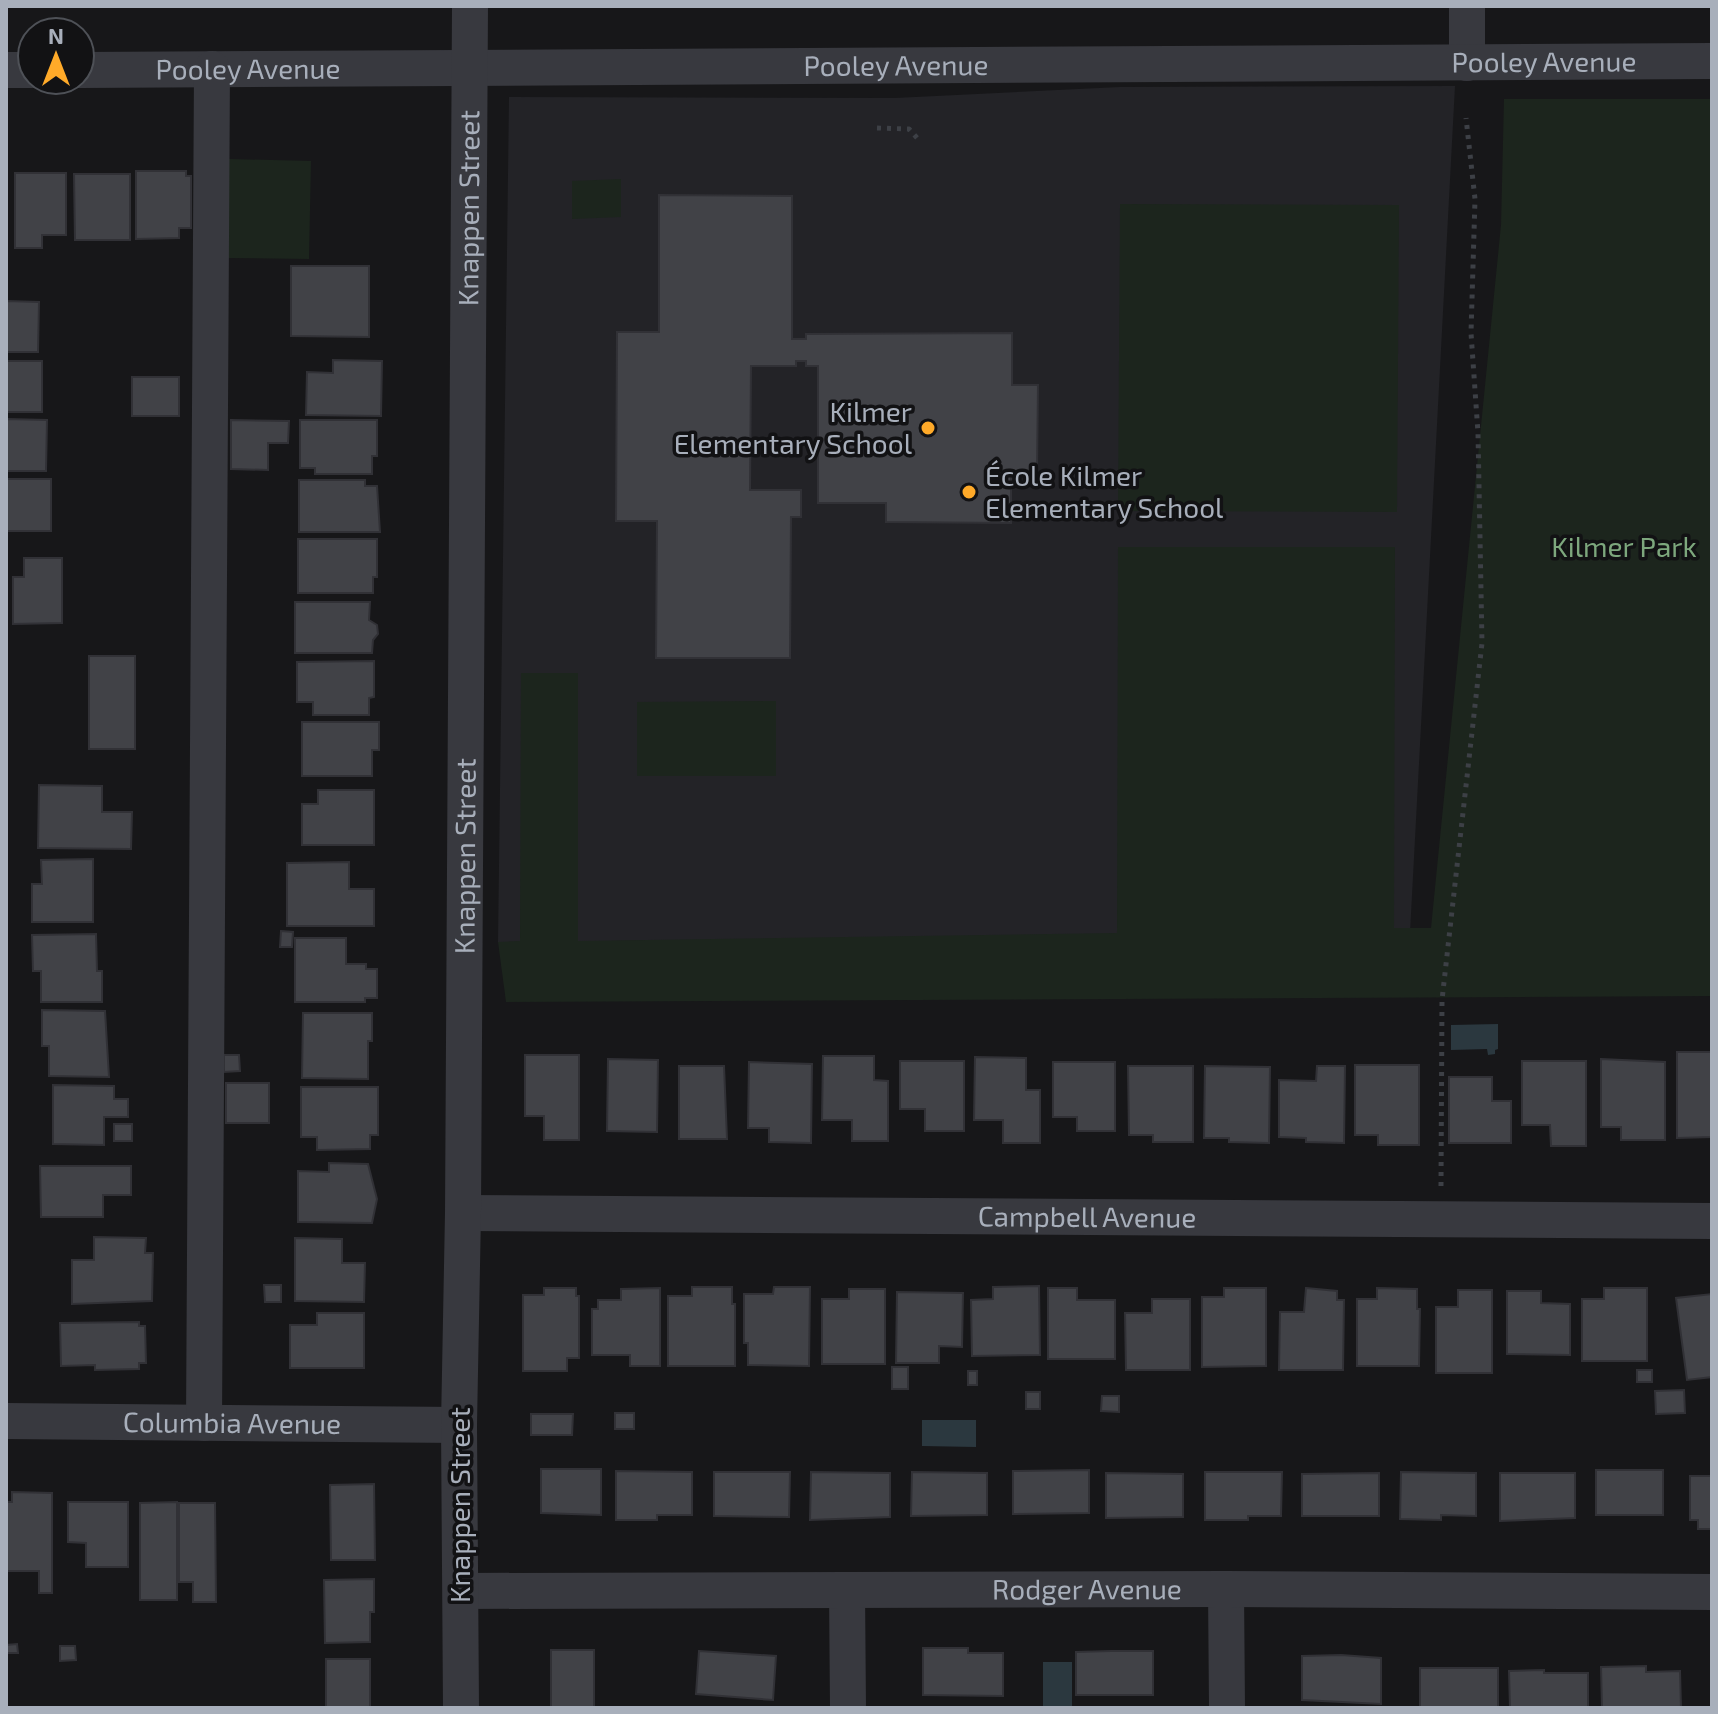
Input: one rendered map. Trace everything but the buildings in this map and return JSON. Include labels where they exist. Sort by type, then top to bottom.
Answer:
[{"type":"street","name":"Knappen Street","points":[[461,1708],[459,1425],[470,6]]},
{"type":"street","points":[[1467,6],[1467,63]]},
{"type":"street","name":"Pooley Avenue","points":[[96,70],[1712,61]]},
{"type":"street","points":[[204,1423],[212,69]]},
{"type":"street","name":"Campbell Avenue","points":[[463,1213],[1712,1221]]},
{"type":"street","name":"Columbia Avenue","points":[[6,1421],[459,1425]]},
{"type":"street","points":[[1226,1589],[1227,1708]]},
{"type":"street","name":"Rodger Avenue","points":[[461,1591],[1226,1589],[1712,1592]]},
{"type":"street","points":[[847,1590],[848,1708]]},
{"type":"path","points":[[1441,1220],[1442,1000],[1482,643],[1478,433],[1471,333],[1475,199],[1466,118]]},
{"type":"path","points":[[877,128],[909,129],[918,139]]},
{"type":"shaded area","name":"École Kilmer Elementary School","points":[[1455,86],[1410,933],[498,942],[509,97],[895,98],[1120,87]]},
{"type":"shaded area","points":[[1498,1024],[1498,1049],[1495,1054],[1488,1055],[1487,1049],[1451,1050],[1451,1025]]},
{"type":"shaded area","points":[[922,1420],[976,1420],[976,1447],[922,1446]]},
{"type":"shaded area","points":[[1043,1662],[1072,1662],[1072,1708],[1043,1708]]},
{"type":"green space","name":"Kilmer Park","points":[[1504,99],[1712,99],[1712,996],[506,1002],[498,942],[520,941],[521,673],[578,673],[578,941],[1117,933],[1118,547],[1395,547],[1394,928],[1431,928],[1501,225]]},
{"type":"green space","points":[[229,159],[311,161],[309,259],[228,258]]},
{"type":"green space","points":[[621,179],[621,217],[572,219],[572,181]]},
{"type":"green space","points":[[1120,204],[1399,205],[1397,512],[1118,511]]},
{"type":"green space","points":[[776,701],[776,776],[637,776],[637,702]]},
{"type":"place","name":"Kilmer Elementary School","points":[[928,428]]},
{"type":"place","name":"École Kilmer Elementary School","points":[[969,492]]}]
